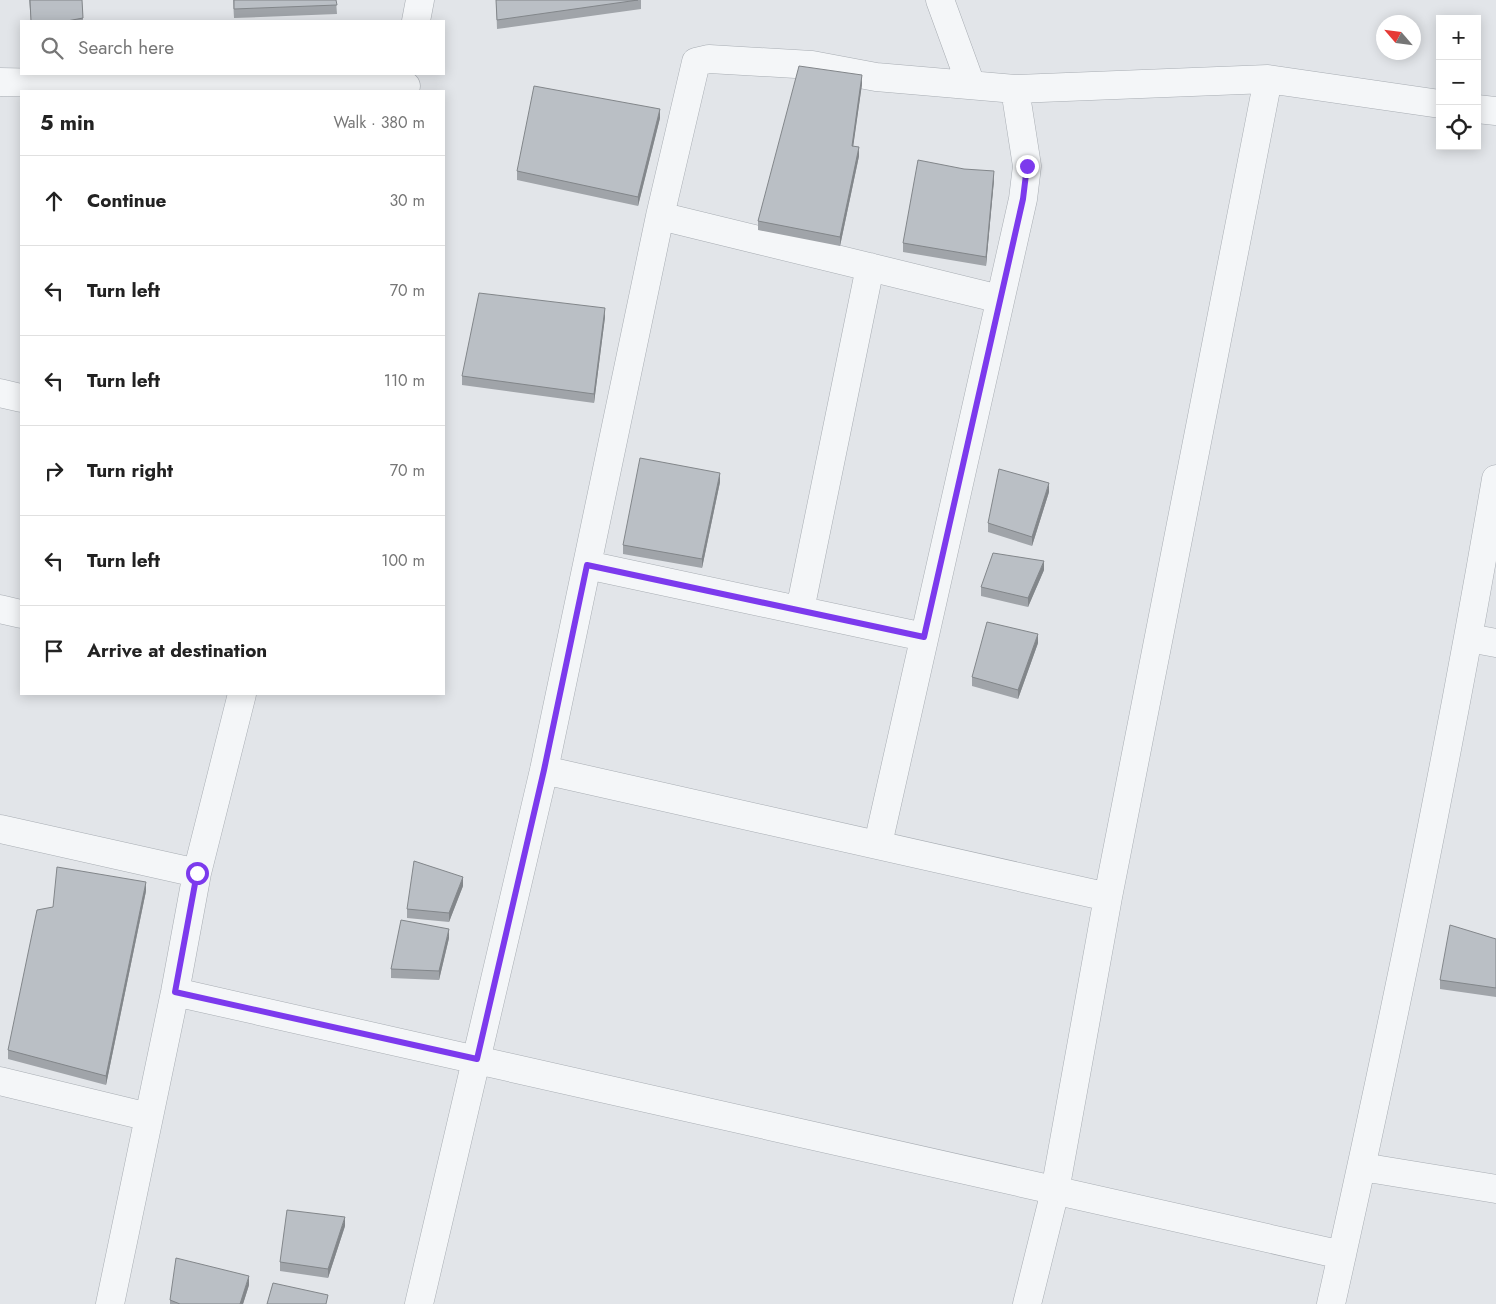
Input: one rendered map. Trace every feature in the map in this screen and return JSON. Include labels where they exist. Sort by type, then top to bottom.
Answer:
[{"type":"street","points":[[416,20],[420,0]]},
{"type":"street","points":[[940,0],[971,85]]},
{"type":"street","points":[[420,1304],[544,770],[660,216],[696,62],[709,59],[812,65],[876,77],[1015,90],[1268,79],[1436,103]]},
{"type":"street","points":[[1027,1304],[1055,1191],[1108,897],[1268,79]]},
{"type":"street","points":[[0,82],[292,88],[406,84]]},
{"type":"street","points":[[878,844],[1023,199],[1027,166],[1015,90]]},
{"type":"street","points":[[1481,110],[1496,112]]},
{"type":"street","points":[[660,216],[1000,299]]},
{"type":"street","points":[[800,610],[870,267]]},
{"type":"street","points":[[0,393],[20,398]]},
{"type":"street","points":[[1331,1304],[1362,1166],[1469,638],[1496,480]]},
{"type":"street","points":[[587,565],[924,637]]},
{"type":"street","points":[[0,609],[20,614]]},
{"type":"street","points":[[1469,638],[1496,643]]},
{"type":"street","points":[[110,1304],[175,992],[197,873],[242,695]]},
{"type":"street","points":[[544,770],[1108,897]]},
{"type":"street","points":[[0,829],[197,873]]},
{"type":"street","points":[[175,992],[1342,1255]]},
{"type":"street","points":[[0,1082],[149,1117]]},
{"type":"street","points":[[1362,1166],[1496,1189]]},
{"type":"building","points":[[30,0],[82,0],[83,18],[72,20],[31,20]]},
{"type":"building","points":[[234,0],[336,0],[337,5],[234,9]]},
{"type":"building","points":[[496,0],[638,0],[497,20]]},
{"type":"building","points":[[799,66],[862,75],[852,146],[859,147],[840,237],[758,221]]},
{"type":"building","points":[[534,86],[660,109],[638,197],[517,171]]},
{"type":"building","points":[[918,160],[964,169],[994,171],[986,257],[903,243]]},
{"type":"building","points":[[479,293],[605,308],[594,394],[462,376]]},
{"type":"building","points":[[640,458],[720,473],[702,559],[623,545]]},
{"type":"building","points":[[999,469],[1049,483],[1032,537],[988,523]]},
{"type":"building","points":[[993,553],[1044,561],[1028,598],[981,587]]},
{"type":"building","points":[[987,622],[1038,634],[1018,690],[972,677]]},
{"type":"building","points":[[414,861],[463,877],[449,913],[407,909]]},
{"type":"building","points":[[57,867],[146,882],[106,1076],[8,1050],[37,910],[53,907]]},
{"type":"building","points":[[401,920],[449,929],[439,971],[391,969]]},
{"type":"building","points":[[1450,925],[1496,939],[1496,988],[1440,980]]},
{"type":"building","points":[[287,1210],[345,1217],[328,1269],[280,1262]]},
{"type":"building","points":[[176,1258],[249,1276],[240,1304],[180,1304],[170,1300]]},
{"type":"building","points":[[273,1283],[328,1295],[326,1304],[267,1304]]},
{"type":"route","points":[[197,873],[175,992],[477,1059],[544,770],[587,565],[924,637],[1023,199],[1027,166]]}]
